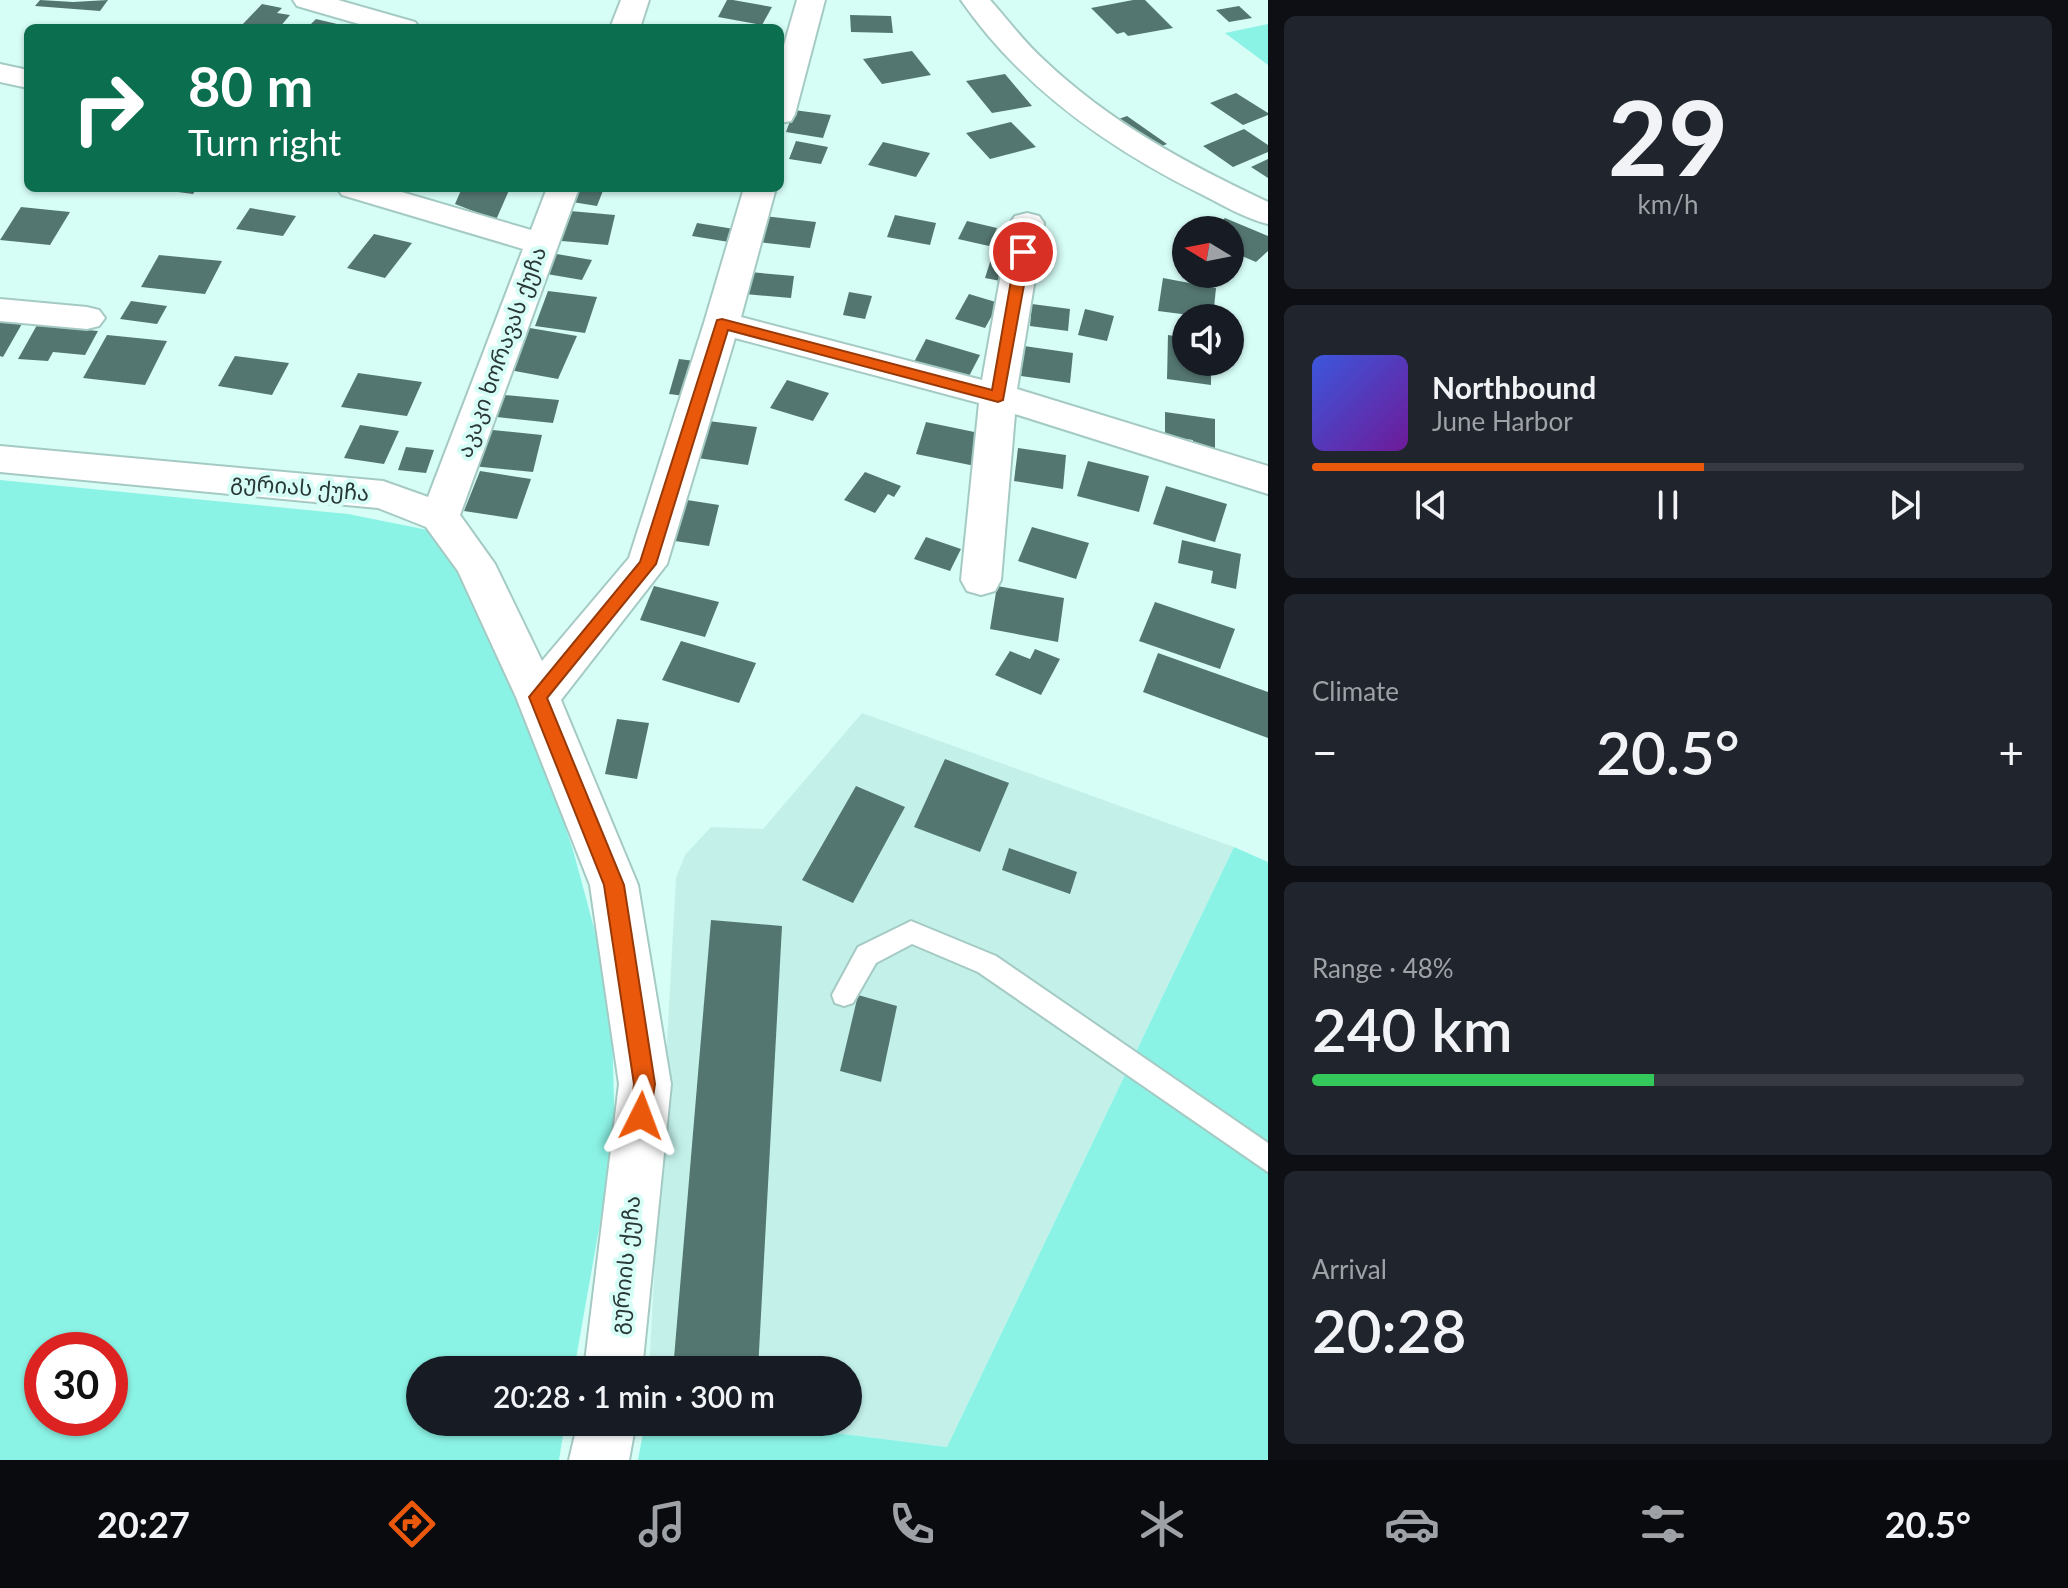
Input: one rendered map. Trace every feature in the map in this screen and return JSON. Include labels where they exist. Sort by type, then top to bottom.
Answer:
[{"type":"street","points":[[307,0],[391,24]]},
{"type":"street","points":[[626,24],[635,0]]},
{"type":"street","points":[[784,99],[811,0]]},
{"type":"street","points":[[975,0],[1031,65],[1127,142],[1191,179],[1268,214]]},
{"type":"street","points":[[0,73],[24,78]]},
{"type":"street","points":[[366,192],[541,244]]},
{"type":"street","name":"აკაკი ხორავას ქუჩა","points":[[440,517],[561,192]]},
{"type":"street","points":[[440,517],[475,564],[538,697],[647,564],[722,323],[759,192]]},
{"type":"street","points":[[981,580],[998,396],[1027,223]]},
{"type":"street","points":[[0,310],[87,318]]},
{"type":"street","points":[[722,323],[998,396],[1268,480]]},
{"type":"street","name":"გურიას ქუჩა","points":[[0,459],[383,495],[440,517]]},
{"type":"street","name":"გურიის ქუჩა","points":[[538,697],[614,885],[645,1084],[615,1356]]},
{"type":"street","points":[[599,1460],[604,1436]]},
{"type":"lane","points":[[844,995],[867,955],[911,932],[987,964],[1268,1159]]},
{"type":"shaded area","points":[[862,713],[1234,847],[947,1447],[859,1436],[862,1436],[862,1356],[650,1356],[676,878],[685,855],[711,827],[763,829]]},
{"type":"green space","points":[[1268,24],[1268,65],[1225,33]]},
{"type":"green space","points":[[0,480],[348,514],[448,534],[515,677],[573,850],[611,991],[615,1138],[576,1356],[406,1356],[406,1436],[563,1436],[559,1460],[0,1460]]},
{"type":"green space","points":[[1234,847],[1268,862],[1268,1460],[638,1460],[642,1436],[859,1436],[947,1447]]},
{"type":"building","points":[[40,0],[108,0],[100,11],[35,6]]},
{"type":"building","points":[[727,0],[772,7],[763,24],[718,17]]},
{"type":"building","points":[[1145,0],[1173,28],[1128,36],[1124,32],[1117,34],[1091,8]]},
{"type":"building","points":[[262,4],[282,8],[277,13],[290,15],[282,24],[243,24]]},
{"type":"building","points":[[1239,6],[1252,18],[1229,22],[1216,10]]},
{"type":"building","points":[[850,15],[891,16],[893,33],[851,32]]},
{"type":"building","points":[[316,19],[337,24],[311,24]]},
{"type":"building","points":[[912,51],[931,75],[882,84],[863,59]]},
{"type":"building","points":[[1005,74],[1032,106],[992,113],[966,81]]},
{"type":"building","points":[[1236,93],[1268,115],[1243,125],[1210,103]]},
{"type":"building","points":[[794,110],[831,115],[823,138],[786,132]]},
{"type":"building","points":[[1127,116],[1167,144],[1147,152],[1108,123]]},
{"type":"building","points":[[1011,122],[1036,147],[990,159],[966,133]]},
{"type":"building","points":[[1244,129],[1268,145],[1268,152],[1233,167],[1203,146]]},
{"type":"building","points":[[796,141],[828,147],[821,164],[789,159]]},
{"type":"building","points":[[883,142],[930,153],[916,177],[868,165]]},
{"type":"building","points":[[1268,159],[1268,178],[1251,167]]},
{"type":"building","points":[[460,192],[508,192],[496,220],[455,204]]},
{"type":"building","points":[[569,192],[602,192],[597,206],[566,201]]},
{"type":"building","points":[[21,207],[70,212],[50,245],[0,240]]},
{"type":"building","points":[[250,208],[296,216],[283,236],[236,229]]},
{"type":"building","points":[[559,210],[615,215],[608,245],[550,240]]},
{"type":"building","points":[[895,215],[936,223],[930,245],[887,237]]},
{"type":"building","points":[[764,216],[816,222],[810,248],[758,242]]},
{"type":"building","points":[[967,221],[997,228],[989,246],[958,239]]},
{"type":"building","points":[[697,223],[734,229],[729,242],[692,236]]},
{"type":"building","points":[[1244,226],[1268,236],[1268,251],[1256,262],[1244,257]]},
{"type":"building","points":[[374,234],[412,243],[385,278],[347,268]]},
{"type":"building","points":[[545,252],[592,260],[582,280],[535,272]]},
{"type":"building","points":[[159,255],[222,261],[205,294],[141,287]]},
{"type":"building","points":[[991,259],[1017,263],[1011,283],[985,278]]},
{"type":"building","points":[[749,272],[794,276],[791,298],[745,294]]},
{"type":"building","points":[[1163,278],[1172,280],[1172,288],[1216,288],[1214,304],[1172,304],[1172,313],[1158,311]]},
{"type":"building","points":[[548,291],[597,297],[585,333],[535,326]]},
{"type":"building","points":[[849,292],[872,296],[865,319],[843,315]]},
{"type":"building","points":[[969,294],[999,303],[985,328],[955,319]]},
{"type":"building","points":[[131,301],[167,306],[157,324],[120,319]]},
{"type":"building","points":[[1032,304],[1070,309],[1068,331],[1030,326]]},
{"type":"building","points":[[1085,309],[1114,316],[1107,341],[1078,335]]},
{"type":"building","points":[[0,320],[23,322],[3,357],[0,356]]},
{"type":"building","points":[[37,325],[98,331],[85,355],[53,352],[48,361],[18,359]]},
{"type":"building","points":[[524,327],[577,336],[558,379],[504,369]]},
{"type":"building","points":[[107,335],[167,341],[145,385],[83,378]]},
{"type":"building","points":[[1168,335],[1172,336],[1172,376],[1211,376],[1211,385],[1167,379]]},
{"type":"building","points":[[926,339],[980,355],[966,382],[912,366]]},
{"type":"building","points":[[1024,346],[1073,353],[1070,383],[1021,376]]},
{"type":"building","points":[[235,356],[289,363],[272,395],[218,386]]},
{"type":"building","points":[[679,359],[695,361],[685,396],[669,394]]},
{"type":"building","points":[[358,373],[422,382],[407,416],[341,407]]},
{"type":"building","points":[[787,380],[829,393],[813,421],[770,408]]},
{"type":"building","points":[[504,395],[559,400],[553,423],[497,417]]},
{"type":"building","points":[[1165,412],[1215,419],[1215,451],[1192,448],[1193,440],[1165,436]]},
{"type":"building","points":[[700,420],[757,427],[748,465],[690,457]]},
{"type":"building","points":[[926,422],[984,434],[975,466],[916,454]]},
{"type":"building","points":[[360,425],[399,431],[384,464],[344,458]]},
{"type":"building","points":[[483,429],[542,435],[533,472],[472,466]]},
{"type":"building","points":[[406,447],[434,450],[426,473],[398,470]]},
{"type":"building","points":[[1018,448],[1066,455],[1063,489],[1014,481]]},
{"type":"building","points":[[1088,461],[1149,476],[1139,512],[1077,496]]},
{"type":"building","points":[[480,471],[531,479],[517,519],[464,511]]},
{"type":"building","points":[[865,472],[901,486],[894,497],[888,494],[875,513],[844,500]]},
{"type":"building","points":[[1166,486],[1227,504],[1215,542],[1153,524]]},
{"type":"building","points":[[687,500],[719,505],[709,546],[675,541]]},
{"type":"building","points":[[1032,527],[1089,543],[1076,579],[1018,561]]},
{"type":"building","points":[[926,537],[961,549],[950,571],[914,559]]},
{"type":"building","points":[[1182,540],[1241,554],[1236,589],[1211,583],[1213,571],[1178,563]]},
{"type":"building","points":[[654,586],[719,602],[705,637],[640,620]]},
{"type":"building","points":[[997,586],[1064,598],[1058,642],[990,629]]},
{"type":"building","points":[[1155,602],[1235,629],[1220,669],[1139,641]]},
{"type":"building","points":[[681,641],[756,663],[739,703],[662,680]]},
{"type":"building","points":[[1035,649],[1060,659],[1041,695],[995,675],[1010,651],[1030,659]]},
{"type":"building","points":[[1158,653],[1268,692],[1268,738],[1143,692]]},
{"type":"building","points":[[617,719],[649,723],[637,779],[605,774]]},
{"type":"building","points":[[945,759],[1009,783],[980,852],[914,827]]},
{"type":"building","points":[[856,786],[905,807],[853,903],[802,880]]},
{"type":"building","points":[[1009,848],[1077,872],[1070,894],[1002,870]]},
{"type":"building","points":[[711,920],[782,926],[759,1356],[674,1356]]},
{"type":"building","points":[[858,995],[897,1006],[881,1082],[840,1071]]},
{"type":"route","points":[[641,1116],[645,1084],[614,885],[538,697],[647,564],[722,323],[998,396],[1023,252]]}]
